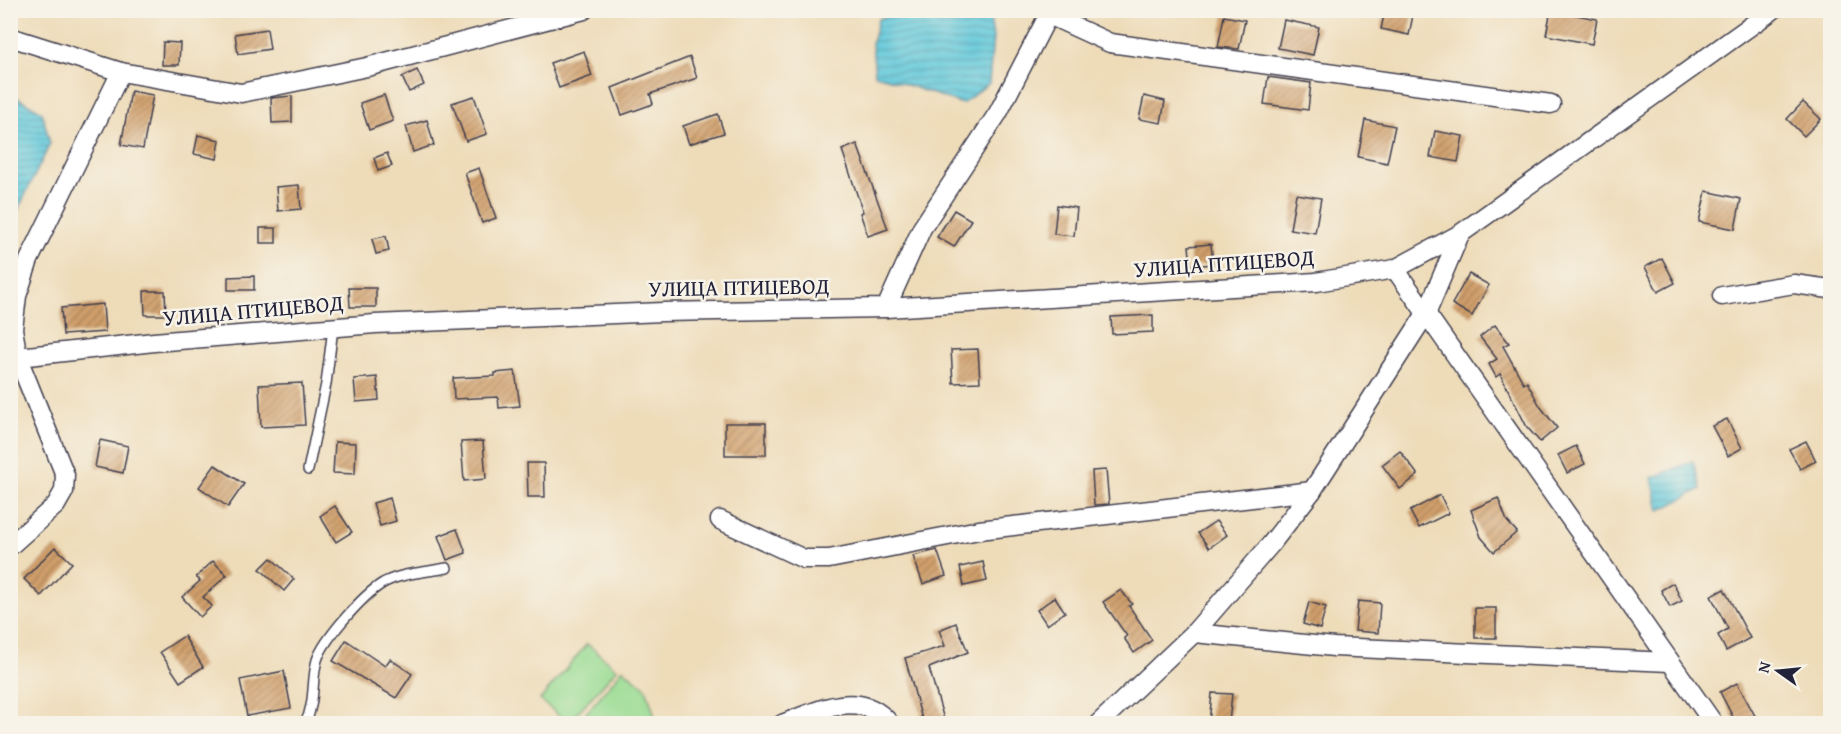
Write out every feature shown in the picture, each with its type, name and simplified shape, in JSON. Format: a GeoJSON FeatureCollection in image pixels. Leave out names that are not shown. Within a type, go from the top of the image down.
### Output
{"type":"FeatureCollection","features":[{"type":"Feature","properties":{"kind":"street"},"geometry":{"type":"LineString","coordinates":[[10,37],[121,72],[241,93],[367,67],[584,10]]}},
{"type":"Feature","properties":{"kind":"street","name":"УЛИЦА ПТИЦЕВОД"},"geometry":{"type":"LineString","coordinates":[[14,358],[154,342],[333,328],[663,312],[886,308],[1316,282],[1395,269],[1460,234],[1773,10]]}},
{"type":"Feature","properties":{"kind":"street"},"geometry":{"type":"LineString","coordinates":[[886,308],[922,228],[998,113],[1050,13],[1110,43],[1551,104]]}},
{"type":"Feature","properties":{"kind":"street"},"geometry":{"type":"LineString","coordinates":[[10,546],[56,505],[64,491],[64,475],[14,358],[12,329],[17,296],[29,260],[121,72]]}},
{"type":"Feature","properties":{"kind":"street"},"geometry":{"type":"LineString","coordinates":[[1098,723],[1194,633],[1271,544],[1312,491],[1426,312],[1460,234]]}},
{"type":"Feature","properties":{"kind":"street"},"geometry":{"type":"LineString","coordinates":[[1395,269],[1714,723]]}},
{"type":"Feature","properties":{"kind":"street"},"geometry":{"type":"LineString","coordinates":[[1722,296],[1794,284],[1830,289]]}},
{"type":"Feature","properties":{"kind":"street"},"geometry":{"type":"LineString","coordinates":[[720,520],[804,559],[830,559],[979,530],[1312,491]]}},
{"type":"Feature","properties":{"kind":"street"},"geometry":{"type":"LineString","coordinates":[[1194,633],[1334,647],[1670,662]]}},
{"type":"Feature","properties":{"kind":"street"},"geometry":{"type":"LineString","coordinates":[[782,723],[833,706],[855,703],[876,711],[890,723]]}},
{"type":"Feature","properties":{"kind":"lane"},"geometry":{"type":"LineString","coordinates":[[308,470],[326,384],[333,328]]}},
{"type":"Feature","properties":{"kind":"lane"},"geometry":{"type":"LineString","coordinates":[[305,723],[314,702],[316,664],[322,646],[368,595],[384,583],[447,568]]}},
{"type":"Feature","properties":{"kind":"green space"},"geometry":{"type":"Polygon","coordinates":[[[587,644],[617,669],[568,723],[540,700],[587,644]]]}},
{"type":"Feature","properties":{"kind":"green space"},"geometry":{"type":"Polygon","coordinates":[[[623,669],[646,688],[657,723],[578,723],[623,669]]]}},
{"type":"Feature","properties":{"kind":"water"},"geometry":{"type":"Polygon","coordinates":[[[989,11],[993,37],[989,83],[962,104],[875,74],[872,44],[878,19],[895,13],[989,11]]]}},
{"type":"Feature","properties":{"kind":"water"},"geometry":{"type":"Polygon","coordinates":[[[11,94],[42,112],[50,144],[11,224],[11,94]]]}},
{"type":"Feature","properties":{"kind":"water"},"geometry":{"type":"Polygon","coordinates":[[[1693,461],[1701,489],[1659,511],[1652,478],[1693,461]]]}},
{"type":"Feature","properties":{"kind":"building"},"geometry":{"type":"Polygon","coordinates":[[[1385,10],[1414,10],[1409,35],[1381,29],[1385,10]]]}},
{"type":"Feature","properties":{"kind":"building"},"geometry":{"type":"Polygon","coordinates":[[[1551,10],[1597,19],[1592,44],[1546,35],[1551,10]]]}},
{"type":"Feature","properties":{"kind":"building"},"geometry":{"type":"Polygon","coordinates":[[[1224,16],[1245,20],[1239,49],[1218,47],[1224,16]]]}},
{"type":"Feature","properties":{"kind":"building"},"geometry":{"type":"Polygon","coordinates":[[[1284,20],[1319,27],[1313,55],[1278,48],[1284,20]]]}},
{"type":"Feature","properties":{"kind":"building"},"geometry":{"type":"Polygon","coordinates":[[[267,29],[270,49],[238,54],[235,34],[267,29]]]}},
{"type":"Feature","properties":{"kind":"building"},"geometry":{"type":"Polygon","coordinates":[[[163,42],[180,43],[179,65],[162,65],[163,42]]]}},
{"type":"Feature","properties":{"kind":"building"},"geometry":{"type":"Polygon","coordinates":[[[584,51],[592,76],[559,88],[550,63],[584,51]]]}},
{"type":"Feature","properties":{"kind":"building"},"geometry":{"type":"Polygon","coordinates":[[[690,57],[697,78],[650,94],[653,104],[622,115],[612,88],[690,57]]]}},
{"type":"Feature","properties":{"kind":"building"},"geometry":{"type":"Polygon","coordinates":[[[417,70],[424,85],[409,92],[402,77],[417,70]]]}},
{"type":"Feature","properties":{"kind":"building"},"geometry":{"type":"Polygon","coordinates":[[[1268,77],[1311,83],[1308,110],[1264,104],[1268,77]]]}},
{"type":"Feature","properties":{"kind":"building"},"geometry":{"type":"Polygon","coordinates":[[[131,91],[153,95],[143,149],[121,145],[131,91]]]}},
{"type":"Feature","properties":{"kind":"building"},"geometry":{"type":"Polygon","coordinates":[[[384,95],[393,121],[369,130],[360,103],[384,95]]]}},
{"type":"Feature","properties":{"kind":"building"},"geometry":{"type":"Polygon","coordinates":[[[292,96],[292,122],[272,123],[271,98],[292,96]]]}},
{"type":"Feature","properties":{"kind":"building"},"geometry":{"type":"Polygon","coordinates":[[[474,96],[487,134],[466,141],[452,103],[474,96]]]}},
{"type":"Feature","properties":{"kind":"building"},"geometry":{"type":"Polygon","coordinates":[[[1144,96],[1165,101],[1161,123],[1139,119],[1144,96]]]}},
{"type":"Feature","properties":{"kind":"building"},"geometry":{"type":"Polygon","coordinates":[[[1803,102],[1821,119],[1804,136],[1787,119],[1803,102]]]}},
{"type":"Feature","properties":{"kind":"building"},"geometry":{"type":"Polygon","coordinates":[[[718,114],[724,133],[689,144],[683,126],[718,114]]]}},
{"type":"Feature","properties":{"kind":"building"},"geometry":{"type":"Polygon","coordinates":[[[427,120],[434,145],[413,152],[406,126],[427,120]]]}},
{"type":"Feature","properties":{"kind":"building"},"geometry":{"type":"Polygon","coordinates":[[[1365,120],[1395,126],[1387,163],[1358,157],[1365,120]]]}},
{"type":"Feature","properties":{"kind":"building"},"geometry":{"type":"Polygon","coordinates":[[[1435,131],[1463,136],[1458,162],[1430,157],[1435,131]]]}},
{"type":"Feature","properties":{"kind":"building"},"geometry":{"type":"Polygon","coordinates":[[[198,135],[220,140],[217,159],[194,154],[198,135]]]}},
{"type":"Feature","properties":{"kind":"building"},"geometry":{"type":"Polygon","coordinates":[[[857,144],[888,229],[868,236],[860,213],[863,212],[842,150],[857,144]]]}},
{"type":"Feature","properties":{"kind":"building"},"geometry":{"type":"Polygon","coordinates":[[[387,153],[392,166],[378,171],[374,158],[387,153]]]}},
{"type":"Feature","properties":{"kind":"building"},"geometry":{"type":"Polygon","coordinates":[[[479,168],[496,218],[482,223],[465,173],[479,168]]]}},
{"type":"Feature","properties":{"kind":"building"},"geometry":{"type":"Polygon","coordinates":[[[299,185],[301,209],[278,211],[276,187],[299,185]]]}},
{"type":"Feature","properties":{"kind":"building"},"geometry":{"type":"Polygon","coordinates":[[[1706,191],[1741,199],[1735,229],[1699,222],[1706,191]]]}},
{"type":"Feature","properties":{"kind":"building"},"geometry":{"type":"Polygon","coordinates":[[[1296,194],[1321,198],[1315,233],[1290,229],[1296,194]]]}},
{"type":"Feature","properties":{"kind":"building"},"geometry":{"type":"Polygon","coordinates":[[[1057,205],[1077,208],[1074,236],[1054,234],[1057,205]]]}},
{"type":"Feature","properties":{"kind":"building"},"geometry":{"type":"Polygon","coordinates":[[[954,210],[971,220],[954,247],[937,237],[954,210]]]}},
{"type":"Feature","properties":{"kind":"building"},"geometry":{"type":"Polygon","coordinates":[[[260,228],[276,228],[276,243],[260,243],[260,228]]]}},
{"type":"Feature","properties":{"kind":"building"},"geometry":{"type":"Polygon","coordinates":[[[386,236],[389,251],[376,254],[372,239],[386,236]]]}},
{"type":"Feature","properties":{"kind":"building"},"geometry":{"type":"Polygon","coordinates":[[[1211,244],[1213,264],[1191,266],[1189,246],[1211,244]]]}},
{"type":"Feature","properties":{"kind":"building"},"geometry":{"type":"Polygon","coordinates":[[[1662,258],[1675,283],[1658,292],[1645,267],[1662,258]]]}},
{"type":"Feature","properties":{"kind":"building"},"geometry":{"type":"Polygon","coordinates":[[[1469,274],[1489,285],[1472,316],[1452,304],[1469,274]]]}},
{"type":"Feature","properties":{"kind":"building"},"geometry":{"type":"Polygon","coordinates":[[[254,276],[254,290],[228,290],[228,277],[254,276]]]}},
{"type":"Feature","properties":{"kind":"building"},"geometry":{"type":"Polygon","coordinates":[[[349,288],[376,288],[376,307],[350,307],[349,288]]]}},
{"type":"Feature","properties":{"kind":"building"},"geometry":{"type":"Polygon","coordinates":[[[144,291],[165,291],[166,315],[145,315],[144,291]]]}},
{"type":"Feature","properties":{"kind":"building"},"geometry":{"type":"Polygon","coordinates":[[[103,304],[105,332],[63,335],[61,308],[103,304]]]}},
{"type":"Feature","properties":{"kind":"building"},"geometry":{"type":"Polygon","coordinates":[[[1153,315],[1153,332],[1112,334],[1111,317],[1153,315]]]}},
{"type":"Feature","properties":{"kind":"building"},"geometry":{"type":"Polygon","coordinates":[[[1495,325],[1509,343],[1503,346],[1524,384],[1527,382],[1540,406],[1557,428],[1540,442],[1527,427],[1500,374],[1496,377],[1489,364],[1497,359],[1480,337],[1495,325]]]}},
{"type":"Feature","properties":{"kind":"building"},"geometry":{"type":"Polygon","coordinates":[[[978,349],[980,382],[953,383],[951,350],[978,349]]]}},
{"type":"Feature","properties":{"kind":"building"},"geometry":{"type":"Polygon","coordinates":[[[515,371],[520,406],[499,408],[498,397],[454,399],[453,378],[495,376],[495,373],[515,371]]]}},
{"type":"Feature","properties":{"kind":"building"},"geometry":{"type":"Polygon","coordinates":[[[377,377],[379,400],[356,402],[354,379],[377,377]]]}},
{"type":"Feature","properties":{"kind":"building"},"geometry":{"type":"Polygon","coordinates":[[[302,383],[305,425],[261,427],[259,385],[302,383]]]}},
{"type":"Feature","properties":{"kind":"building"},"geometry":{"type":"Polygon","coordinates":[[[1727,419],[1742,448],[1728,456],[1712,426],[1727,419]]]}},
{"type":"Feature","properties":{"kind":"building"},"geometry":{"type":"Polygon","coordinates":[[[725,423],[766,423],[766,455],[725,455],[725,423]]]}},
{"type":"Feature","properties":{"kind":"building"},"geometry":{"type":"Polygon","coordinates":[[[100,440],[128,446],[123,473],[95,467],[100,440]]]}},
{"type":"Feature","properties":{"kind":"building"},"geometry":{"type":"Polygon","coordinates":[[[483,441],[486,479],[464,481],[461,442],[483,441]]]}},
{"type":"Feature","properties":{"kind":"building"},"geometry":{"type":"Polygon","coordinates":[[[1806,441],[1816,461],[1800,469],[1789,449],[1806,441]]]}},
{"type":"Feature","properties":{"kind":"building"},"geometry":{"type":"Polygon","coordinates":[[[335,442],[356,443],[355,474],[333,473],[335,442]]]}},
{"type":"Feature","properties":{"kind":"building"},"geometry":{"type":"Polygon","coordinates":[[[1576,446],[1585,464],[1567,473],[1558,455],[1576,446]]]}},
{"type":"Feature","properties":{"kind":"building"},"geometry":{"type":"Polygon","coordinates":[[[1400,451],[1418,475],[1400,489],[1382,465],[1400,451]]]}},
{"type":"Feature","properties":{"kind":"building"},"geometry":{"type":"Polygon","coordinates":[[[527,463],[544,463],[545,497],[528,497],[527,463]]]}},
{"type":"Feature","properties":{"kind":"building"},"geometry":{"type":"Polygon","coordinates":[[[215,465],[244,484],[228,507],[199,487],[215,465]]]}},
{"type":"Feature","properties":{"kind":"building"},"geometry":{"type":"Polygon","coordinates":[[[1106,470],[1109,504],[1094,505],[1092,471],[1106,470]]]}},
{"type":"Feature","properties":{"kind":"building"},"geometry":{"type":"Polygon","coordinates":[[[1440,495],[1449,513],[1419,528],[1410,511],[1440,495]]]}},
{"type":"Feature","properties":{"kind":"building"},"geometry":{"type":"Polygon","coordinates":[[[390,498],[396,521],[380,526],[373,503],[390,498]]]}},
{"type":"Feature","properties":{"kind":"building"},"geometry":{"type":"Polygon","coordinates":[[[1498,498],[1507,521],[1517,532],[1494,552],[1481,537],[1471,510],[1498,498]]]}},
{"type":"Feature","properties":{"kind":"building"},"geometry":{"type":"Polygon","coordinates":[[[335,506],[352,532],[336,542],[320,516],[335,506]]]}},
{"type":"Feature","properties":{"kind":"building"},"geometry":{"type":"Polygon","coordinates":[[[1216,521],[1227,535],[1209,548],[1198,533],[1216,521]]]}},
{"type":"Feature","properties":{"kind":"building"},"geometry":{"type":"Polygon","coordinates":[[[457,529],[466,553],[447,560],[438,536],[457,529]]]}},
{"type":"Feature","properties":{"kind":"building"},"geometry":{"type":"Polygon","coordinates":[[[55,547],[72,563],[41,596],[24,579],[55,547]]]}},
{"type":"Feature","properties":{"kind":"building"},"geometry":{"type":"Polygon","coordinates":[[[937,550],[946,576],[923,584],[913,556],[937,550]]]}},
{"type":"Feature","properties":{"kind":"building"},"geometry":{"type":"Polygon","coordinates":[[[271,558],[294,579],[284,591],[260,569],[271,558]]]}},
{"type":"Feature","properties":{"kind":"building"},"geometry":{"type":"Polygon","coordinates":[[[213,561],[227,575],[203,597],[212,606],[200,617],[182,597],[200,581],[196,577],[213,561]]]}},
{"type":"Feature","properties":{"kind":"building"},"geometry":{"type":"Polygon","coordinates":[[[983,562],[987,581],[964,586],[960,567],[983,562]]]}},
{"type":"Feature","properties":{"kind":"building"},"geometry":{"type":"Polygon","coordinates":[[[1673,583],[1682,601],[1670,607],[1661,590],[1673,583]]]}},
{"type":"Feature","properties":{"kind":"building"},"geometry":{"type":"Polygon","coordinates":[[[1724,589],[1750,638],[1726,651],[1718,635],[1728,629],[1711,596],[1724,589]]]}},
{"type":"Feature","properties":{"kind":"building"},"geometry":{"type":"Polygon","coordinates":[[[1121,590],[1132,604],[1129,606],[1152,640],[1134,653],[1124,638],[1127,636],[1103,602],[1121,590]]]}},
{"type":"Feature","properties":{"kind":"building"},"geometry":{"type":"Polygon","coordinates":[[[1055,597],[1065,612],[1047,625],[1037,610],[1055,597]]]}},
{"type":"Feature","properties":{"kind":"building"},"geometry":{"type":"Polygon","coordinates":[[[1358,601],[1380,603],[1378,633],[1355,631],[1358,601]]]}},
{"type":"Feature","properties":{"kind":"building"},"geometry":{"type":"Polygon","coordinates":[[[1309,602],[1326,607],[1320,629],[1303,624],[1309,602]]]}},
{"type":"Feature","properties":{"kind":"building"},"geometry":{"type":"Polygon","coordinates":[[[1475,608],[1496,608],[1496,638],[1475,638],[1475,608]]]}},
{"type":"Feature","properties":{"kind":"building"},"geometry":{"type":"Polygon","coordinates":[[[956,623],[968,652],[929,668],[945,723],[923,723],[905,658],[945,646],[939,630],[956,623]]]}},
{"type":"Feature","properties":{"kind":"building"},"geometry":{"type":"Polygon","coordinates":[[[184,636],[203,667],[180,682],[160,652],[184,636]]]}},
{"type":"Feature","properties":{"kind":"building"},"geometry":{"type":"Polygon","coordinates":[[[346,640],[385,666],[390,659],[412,674],[396,698],[333,661],[346,640]]]}},
{"type":"Feature","properties":{"kind":"building"},"geometry":{"type":"Polygon","coordinates":[[[284,671],[291,708],[247,716],[240,680],[284,671]]]}},
{"type":"Feature","properties":{"kind":"building"},"geometry":{"type":"Polygon","coordinates":[[[1737,683],[1759,723],[1736,723],[1720,692],[1737,683]]]}},
{"type":"Feature","properties":{"kind":"building"},"geometry":{"type":"Polygon","coordinates":[[[1212,693],[1232,694],[1229,723],[1209,723],[1212,693]]]}}]}
